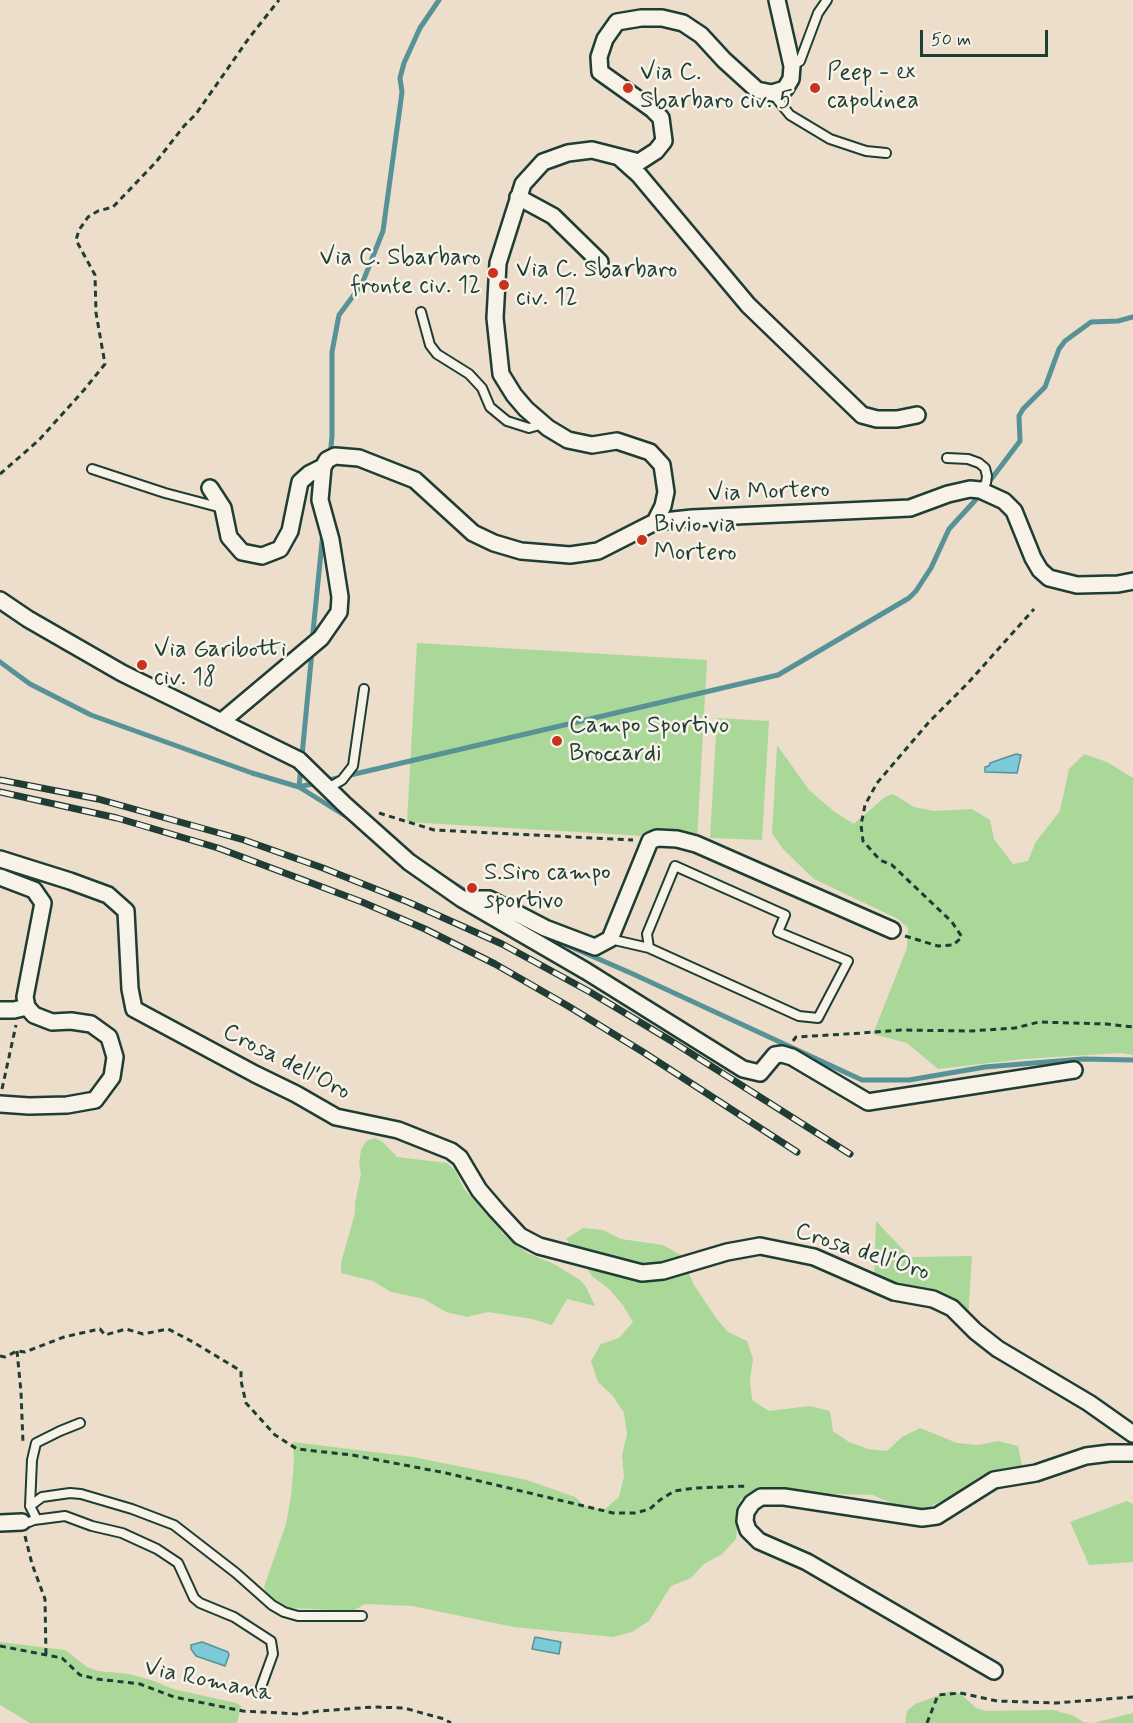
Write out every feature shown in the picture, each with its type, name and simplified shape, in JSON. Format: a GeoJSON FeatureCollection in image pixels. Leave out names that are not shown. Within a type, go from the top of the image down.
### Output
{"type":"FeatureCollection","features":[{"type":"Feature","properties":{"kind":"street"},"geometry":{"type":"LineString","coordinates":[[655,522],[663,506],[666,492],[662,465],[650,452],[616,441],[592,445],[568,440],[543,424],[514,395],[501,374],[498,359],[495,318],[497,270],[523,184],[543,162],[568,153],[592,150],[639,162],[656,151],[664,141],[661,118],[600,72],[599,57],[605,39],[617,22],[641,18],[663,18],[682,23],[701,35],[757,90],[772,93],[784,89],[791,79],[792,66],[777,0]]}},
{"type":"Feature","properties":{"kind":"street"},"geometry":{"type":"LineString","coordinates":[[620,158],[639,175],[748,304],[862,415],[877,419],[897,419],[917,415]]}},
{"type":"Feature","properties":{"kind":"street"},"geometry":{"type":"LineString","coordinates":[[518,196],[553,216],[600,262]]}},
{"type":"Feature","properties":{"kind":"street","name":"Via Mortero"},"geometry":{"type":"LineString","coordinates":[[223,508],[229,537],[242,552],[262,556],[280,549],[290,531],[300,482],[335,456],[359,458],[416,480],[473,533],[494,543],[520,551],[570,555],[598,551],[655,522],[692,518],[910,508],[948,494],[970,489],[980,490]]}},
{"type":"Feature","properties":{"kind":"street"},"geometry":{"type":"LineString","coordinates":[[221,722],[321,638],[333,624],[339,612],[340,597],[331,540],[320,500],[323,467]]}},
{"type":"Feature","properties":{"kind":"street"},"geometry":{"type":"LineString","coordinates":[[210,488],[223,508]]}},
{"type":"Feature","properties":{"kind":"street"},"geometry":{"type":"LineString","coordinates":[[980,490],[1004,501],[1014,511],[1033,558],[1040,570],[1049,578],[1077,585],[1126,583],[1133,596]]}},
{"type":"Feature","properties":{"kind":"street"},"geometry":{"type":"LineString","coordinates":[[0,600],[28,619],[122,673],[298,760],[409,862],[462,899],[586,971],[743,1069],[760,1072],[775,1055],[782,1054],[792,1057],[868,1102],[1074,1070]]}},
{"type":"Feature","properties":{"kind":"street"},"geometry":{"type":"LineString","coordinates":[[462,899],[489,899],[545,928],[595,947],[610,939],[650,841],[657,838],[677,839],[696,844],[892,930]]}},
{"type":"Feature","properties":{"kind":"street","name":"Crosa dell'Oro"},"geometry":{"type":"LineString","coordinates":[[0,859],[70,880],[108,895],[126,911],[129,978],[134,1009],[336,1117],[398,1130],[451,1151],[460,1158],[479,1190],[520,1236],[539,1246],[642,1273],[663,1271],[727,1252],[760,1246],[814,1257],[894,1292],[933,1299],[952,1308],[975,1331],[998,1349],[1089,1403],[1133,1434]]}},
{"type":"Feature","properties":{"kind":"street"},"geometry":{"type":"LineString","coordinates":[[0,877],[34,890],[43,903],[23,1008]]}},
{"type":"Feature","properties":{"kind":"street"},"geometry":{"type":"LineString","coordinates":[[0,1010],[23,1008],[52,1022],[71,1021],[91,1024],[109,1037],[115,1057],[112,1077],[95,1100],[67,1105],[29,1106],[1,1097]]}},
{"type":"Feature","properties":{"kind":"street"},"geometry":{"type":"LineString","coordinates":[[994,1671],[807,1562],[759,1541],[748,1530],[745,1521],[746,1512],[752,1503],[761,1497],[784,1497],[922,1518],[938,1516],[994,1480],[1036,1473],[1086,1456],[1133,1453]]}},
{"type":"Feature","properties":{"kind":"street"},"geometry":{"type":"LineString","coordinates":[[0,1523],[28,1521]]}},
{"type":"Feature","properties":{"kind":"lane"},"geometry":{"type":"LineString","coordinates":[[792,66],[800,61],[818,13],[827,0]]}},
{"type":"Feature","properties":{"kind":"lane"},"geometry":{"type":"LineString","coordinates":[[772,93],[790,114],[830,139],[866,151],[886,153]]}},
{"type":"Feature","properties":{"kind":"lane"},"geometry":{"type":"LineString","coordinates":[[421,312],[430,345],[437,354],[469,374],[482,388],[490,406],[507,421],[529,428],[543,424]]}},
{"type":"Feature","properties":{"kind":"lane"},"geometry":{"type":"LineString","coordinates":[[946,458],[968,459],[985,468],[986,483],[980,490]]}},
{"type":"Feature","properties":{"kind":"lane"},"geometry":{"type":"LineString","coordinates":[[92,469],[165,493],[223,508]]}},
{"type":"Feature","properties":{"kind":"lane"},"geometry":{"type":"LineString","coordinates":[[327,788],[342,780],[353,766],[364,688]]}},
{"type":"Feature","properties":{"kind":"lane"},"geometry":{"type":"LineString","coordinates":[[610,939],[649,948],[799,1016],[818,1018],[848,961],[778,932],[785,915],[675,866],[647,934],[649,948]]}},
{"type":"Feature","properties":{"kind":"lane"},"geometry":{"type":"LineString","coordinates":[[28,1521],[35,1515],[30,1506],[32,1460],[36,1443],[80,1423]]}},
{"type":"Feature","properties":{"kind":"lane"},"geometry":{"type":"LineString","coordinates":[[30,1506],[42,1497],[70,1493],[132,1509],[174,1525],[236,1573],[272,1605],[284,1612],[298,1616],[362,1616]]}},
{"type":"Feature","properties":{"kind":"lane"},"geometry":{"type":"LineString","coordinates":[[28,1521],[65,1516],[92,1526],[122,1533],[157,1548],[178,1563],[194,1598],[200,1603],[234,1617],[271,1641],[273,1654],[261,1687]]}},
{"type":"Feature","properties":{"kind":"path"},"geometry":{"type":"LineString","coordinates":[[0,474],[39,440],[105,364],[96,314],[95,275],[76,240],[79,230],[88,217],[98,211],[113,207],[156,162],[196,114],[249,38],[279,0]]}},
{"type":"Feature","properties":{"kind":"path"},"geometry":{"type":"LineString","coordinates":[[892,930],[917,941],[938,946],[953,945],[962,937],[952,922],[892,865],[880,860],[863,841],[861,825],[865,805],[877,783],[929,722],[968,683],[1034,609]]}},
{"type":"Feature","properties":{"kind":"path"},"geometry":{"type":"LineString","coordinates":[[371,811],[434,830],[650,841]]}},
{"type":"Feature","properties":{"kind":"path"},"geometry":{"type":"LineString","coordinates":[[1,1097],[23,1008]]}},
{"type":"Feature","properties":{"kind":"path"},"geometry":{"type":"LineString","coordinates":[[782,1054],[796,1037],[901,1030],[970,1031],[1015,1028],[1039,1022],[1107,1023],[1133,1027]]}},
{"type":"Feature","properties":{"kind":"path"},"geometry":{"type":"LineString","coordinates":[[0,1356],[5,1357],[17,1351],[25,1352],[55,1340],[100,1329],[105,1335],[126,1329],[143,1334],[168,1329],[242,1371],[241,1381],[246,1402],[275,1435],[297,1449],[352,1455],[446,1473],[613,1513],[635,1513],[650,1509],[674,1491],[752,1486]]}},
{"type":"Feature","properties":{"kind":"path","name":"Via Romana"},"geometry":{"type":"LineString","coordinates":[[0,1646],[62,1658],[80,1675],[140,1684],[174,1697],[243,1711],[299,1714],[373,1707],[404,1708],[452,1723]]}},
{"type":"Feature","properties":{"kind":"path"},"geometry":{"type":"LineString","coordinates":[[927,1723],[938,1695],[960,1693],[997,1701],[1056,1703],[1133,1697]]}},
{"type":"Feature","properties":{"kind":"green space","name":"Campo Sportivo Broccardi"},"geometry":{"type":"Polygon","coordinates":[[[417,643],[707,660],[697,839],[407,822],[417,643]]]}},
{"type":"Feature","properties":{"kind":"green space"},"geometry":{"type":"Polygon","coordinates":[[[717,718],[769,721],[762,840],[710,838],[717,718]]]}},
{"type":"Feature","properties":{"kind":"green space"},"geometry":{"type":"Polygon","coordinates":[[[777,745],[809,790],[836,813],[854,824],[885,797],[893,794],[914,807],[934,811],[972,809],[990,820],[994,839],[1013,864],[1028,861],[1035,843],[1060,811],[1069,769],[1084,754],[1107,762],[1133,778],[1133,1055],[1120,1053],[1024,1059],[938,1069],[907,1043],[873,1034],[907,948],[908,928],[898,919],[814,879],[783,849],[772,833],[777,745]]]}},
{"type":"Feature","properties":{"kind":"green space"},"geometry":{"type":"Polygon","coordinates":[[[375,1138],[384,1143],[397,1157],[447,1163],[455,1170],[470,1196],[487,1209],[503,1234],[527,1253],[554,1264],[580,1280],[595,1306],[567,1299],[552,1325],[532,1319],[488,1312],[467,1317],[446,1312],[424,1299],[391,1292],[373,1281],[341,1273],[341,1263],[355,1213],[361,1174],[359,1163],[361,1150],[366,1141],[375,1138]]]}},
{"type":"Feature","properties":{"kind":"green space"},"geometry":{"type":"Polygon","coordinates":[[[876,1221],[910,1257],[972,1256],[968,1320],[874,1280],[876,1221]]]}},
{"type":"Feature","properties":{"kind":"green space"},"geometry":{"type":"Polygon","coordinates":[[[583,1228],[603,1230],[621,1239],[663,1245],[681,1255],[694,1285],[716,1318],[728,1332],[747,1341],[753,1359],[750,1380],[752,1400],[769,1411],[810,1406],[830,1411],[833,1431],[849,1442],[868,1449],[887,1451],[902,1437],[920,1428],[957,1443],[978,1445],[998,1441],[1018,1446],[1022,1466],[982,1475],[950,1497],[911,1512],[873,1495],[759,1492],[740,1499],[736,1539],[722,1554],[704,1564],[691,1578],[671,1586],[649,1621],[632,1632],[613,1637],[514,1627],[412,1606],[365,1604],[353,1611],[290,1608],[268,1596],[264,1587],[286,1524],[291,1496],[293,1442],[413,1457],[527,1480],[575,1497],[585,1506],[604,1510],[619,1497],[624,1477],[622,1455],[627,1434],[624,1413],[613,1396],[598,1382],[591,1361],[601,1344],[619,1338],[633,1322],[623,1305],[609,1289],[592,1276],[566,1239],[583,1228]]]}},
{"type":"Feature","properties":{"kind":"green space"},"geometry":{"type":"Polygon","coordinates":[[[1127,1501],[1133,1504],[1133,1562],[1089,1565],[1070,1522],[1127,1501]]]}},
{"type":"Feature","properties":{"kind":"green space"},"geometry":{"type":"Polygon","coordinates":[[[0,1642],[65,1650],[87,1667],[98,1671],[129,1674],[173,1689],[236,1703],[241,1706],[237,1723],[30,1723],[0,1705],[0,1642]]]}},
{"type":"Feature","properties":{"kind":"green space"},"geometry":{"type":"Polygon","coordinates":[[[951,1691],[961,1694],[976,1708],[986,1711],[1054,1710],[1074,1716],[1083,1722],[1093,1723],[905,1723],[907,1711],[915,1704],[951,1691]]]}},
{"type":"Feature","properties":{"kind":"green space"},"geometry":{"type":"Polygon","coordinates":[[[1133,1713],[1133,1723],[1093,1723],[1133,1713]]]}},
{"type":"Feature","properties":{"kind":"water"},"geometry":{"type":"Polygon","coordinates":[[[1016,754],[1021,755],[1017,773],[985,772],[985,767],[990,763],[1016,754]]]}},
{"type":"Feature","properties":{"kind":"water"},"geometry":{"type":"Polygon","coordinates":[[[535,1637],[561,1642],[559,1654],[532,1649],[535,1637]]]}},
{"type":"Feature","properties":{"kind":"water"},"geometry":{"type":"Polygon","coordinates":[[[202,1642],[228,1652],[225,1666],[196,1656],[191,1645],[202,1642]]]}},
{"type":"Feature","properties":{"kind":"waterway"},"geometry":{"type":"LineString","coordinates":[[330,457],[332,352],[339,315],[362,284],[383,231],[402,92],[400,78],[404,63],[420,28],[439,0]]}},
{"type":"Feature","properties":{"kind":"waterway"},"geometry":{"type":"LineString","coordinates":[[986,486],[1020,441],[1019,416],[1045,387],[1059,349],[1065,341],[1091,322],[1118,321],[1133,317]]}},
{"type":"Feature","properties":{"kind":"waterway"},"geometry":{"type":"LineString","coordinates":[[299,787],[778,675],[909,598],[931,568],[949,529],[981,494]]}},
{"type":"Feature","properties":{"kind":"waterway"},"geometry":{"type":"LineString","coordinates":[[312,642],[323,532]]}},
{"type":"Feature","properties":{"kind":"waterway"},"geometry":{"type":"LineString","coordinates":[[299,787],[312,651]]}},
{"type":"Feature","properties":{"kind":"waterway"},"geometry":{"type":"LineString","coordinates":[[0,662],[30,684],[91,715],[252,773],[299,787],[352,820]]}},
{"type":"Feature","properties":{"kind":"waterway"},"geometry":{"type":"LineString","coordinates":[[441,876],[472,895]]}},
{"type":"Feature","properties":{"kind":"waterway"},"geometry":{"type":"LineString","coordinates":[[523,926],[862,1080],[909,1080],[985,1067],[1083,1059],[1133,1060]]}},
{"type":"Feature","properties":{"kind":"railway"},"geometry":{"type":"LineString","coordinates":[[0,780],[98,799],[244,840],[408,902],[502,944],[590,992],[850,1154]]}},
{"type":"Feature","properties":{"kind":"railway"},"geometry":{"type":"LineString","coordinates":[[0,792],[117,818],[218,848],[362,902],[425,929],[495,964],[568,1006],[797,1152]]}},
{"type":"Feature","properties":{"kind":"place","name":"Via C. Sbarbaro civ. 5"},"geometry":{"type":"Point","coordinates":[628,88]}},
{"type":"Feature","properties":{"kind":"place","name":"Peep - ex capolinea"},"geometry":{"type":"Point","coordinates":[815,88]}},
{"type":"Feature","properties":{"kind":"place","name":"Via C. Sbarbaro fronte civ. 12"},"geometry":{"type":"Point","coordinates":[493,273]}},
{"type":"Feature","properties":{"kind":"place","name":"Via C. Sbarbaro civ. 12"},"geometry":{"type":"Point","coordinates":[504,285]}},
{"type":"Feature","properties":{"kind":"place","name":"Bivio via Mortero"},"geometry":{"type":"Point","coordinates":[642,540]}},
{"type":"Feature","properties":{"kind":"place","name":"Via Garibotti civ. 18"},"geometry":{"type":"Point","coordinates":[142,665]}},
{"type":"Feature","properties":{"kind":"place","name":"Campo Sportivo Broccardi"},"geometry":{"type":"Point","coordinates":[557,741]}},
{"type":"Feature","properties":{"kind":"place","name":"S.Siro campo sportivo"},"geometry":{"type":"Point","coordinates":[472,888]}}]}
